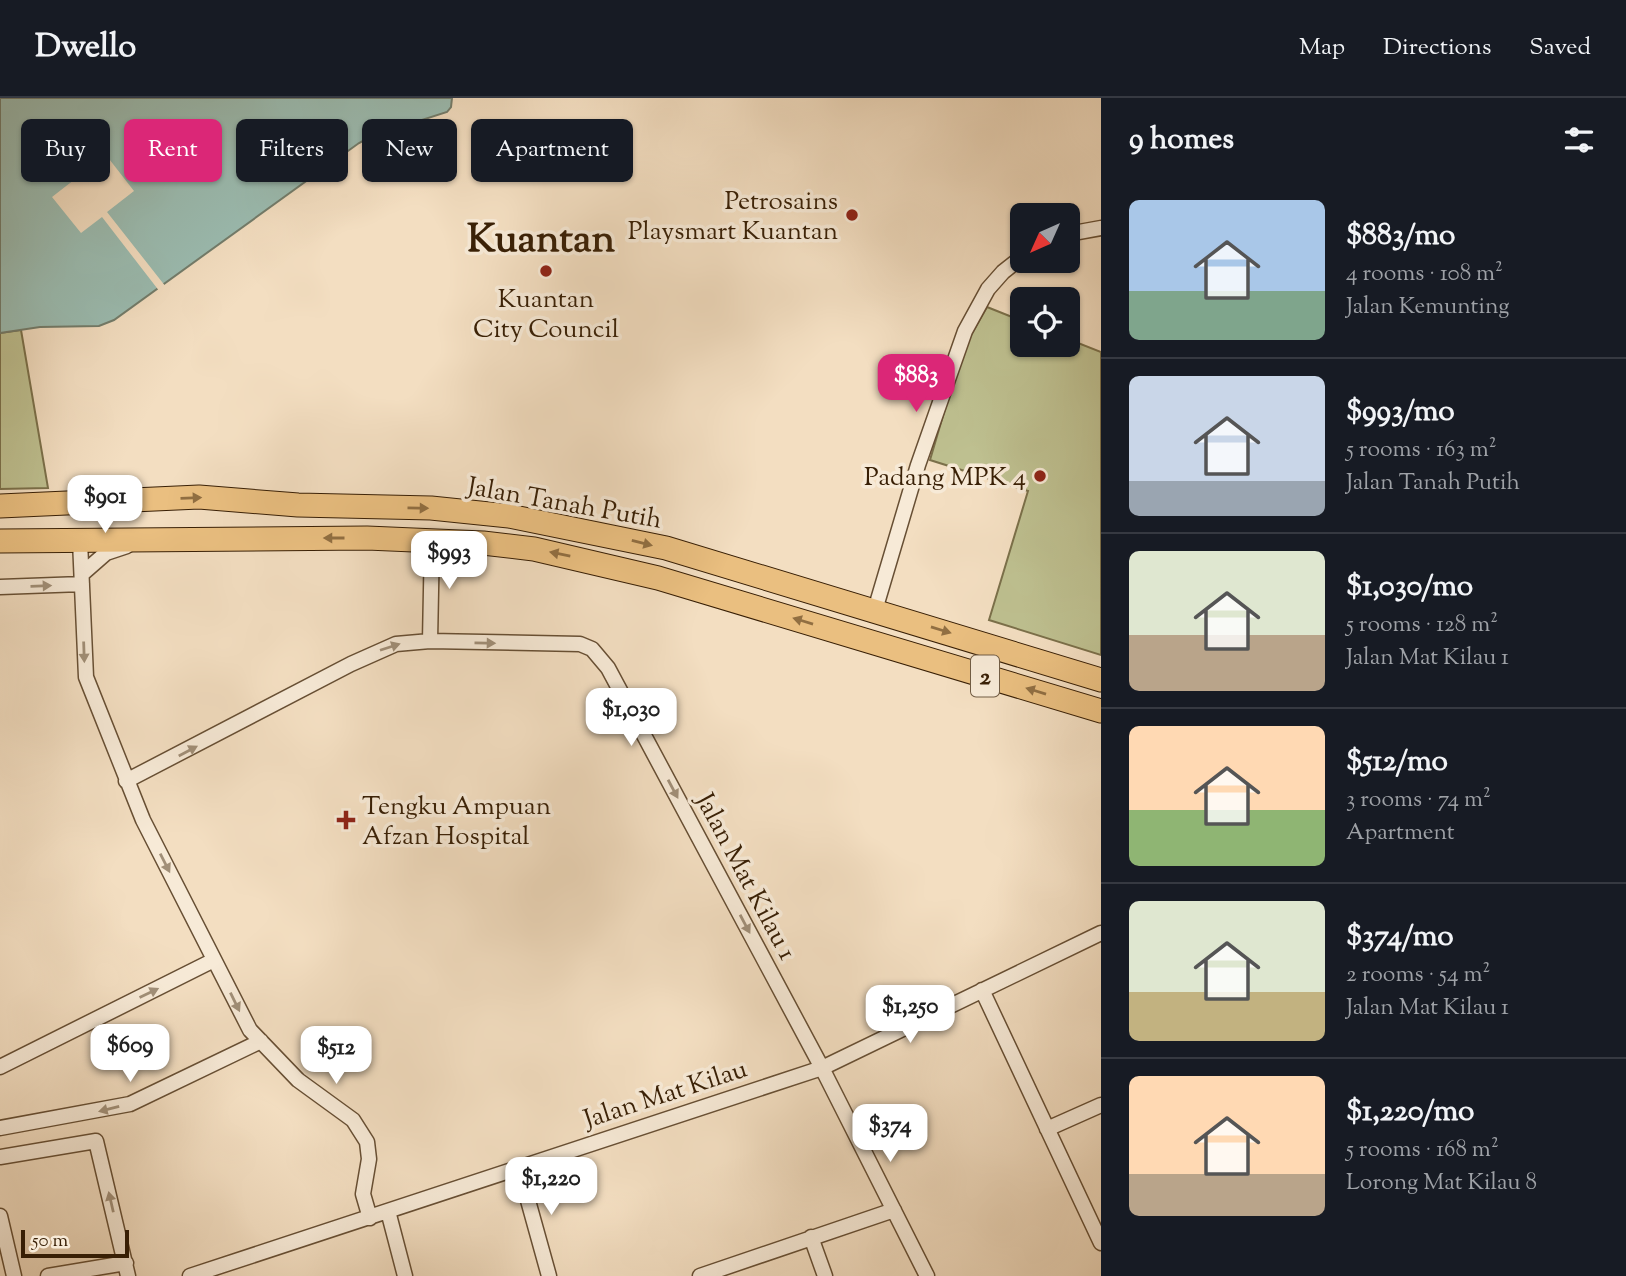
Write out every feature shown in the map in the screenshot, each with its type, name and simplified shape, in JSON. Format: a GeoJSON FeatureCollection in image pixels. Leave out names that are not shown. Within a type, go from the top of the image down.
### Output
{"type":"FeatureCollection","features":[{"type":"Feature","properties":{"kind":"highway","name":"Jalan Tanah Putih"},"geometry":{"type":"LineString","coordinates":[[0,506],[199,497],[298,505],[431,508],[509,516],[666,548],[1101,680]]}},
{"type":"Feature","properties":{"kind":"highway"},"geometry":{"type":"LineString","coordinates":[[110,503],[102,514],[103,520],[114,528],[189,538]]}},
{"type":"Feature","properties":{"kind":"highway","name":"Jalan Tanah Putih"},"geometry":{"type":"LineString","coordinates":[[0,541],[189,538],[432,540],[534,549],[658,578],[1101,711]]}},
{"type":"Feature","properties":{"kind":"street"},"geometry":{"type":"LineString","coordinates":[[1080,232],[1101,228]]}},
{"type":"Feature","properties":{"kind":"street"},"geometry":{"type":"LineString","coordinates":[[875,610],[918,465],[965,331],[988,289],[1010,266]]}},
{"type":"Feature","properties":{"kind":"street"},"geometry":{"type":"LineString","coordinates":[[0,587],[82,579],[106,553],[152,540]]}},
{"type":"Feature","properties":{"kind":"street"},"geometry":{"type":"LineString","coordinates":[[430,641],[432,540]]}},
{"type":"Feature","properties":{"kind":"street"},"geometry":{"type":"LineString","coordinates":[[80,541],[86,677],[126,781],[243,1018],[298,1080],[354,1120],[367,1142],[369,1159],[363,1194],[370,1218]]}},
{"type":"Feature","properties":{"kind":"street","name":"Jalan Mat Kilau 1"},"geometry":{"type":"LineString","coordinates":[[126,781],[396,644],[430,641],[580,644],[592,649],[602,658],[822,1068],[927,1276]]}},
{"type":"Feature","properties":{"kind":"street","name":"Jalan Mat Kilau"},"geometry":{"type":"LineString","coordinates":[[190,1276],[220,1272],[370,1218],[822,1068],[1101,933]]}},
{"type":"Feature","properties":{"kind":"street"},"geometry":{"type":"LineString","coordinates":[[0,1067],[214,960]]}},
{"type":"Feature","properties":{"kind":"street"},"geometry":{"type":"LineString","coordinates":[[982,990],[1101,1243]]}},
{"type":"Feature","properties":{"kind":"street"},"geometry":{"type":"LineString","coordinates":[[0,1128],[130,1104],[261,1041]]}},
{"type":"Feature","properties":{"kind":"street"},"geometry":{"type":"LineString","coordinates":[[1047,1129],[1101,1105]]}},
{"type":"Feature","properties":{"kind":"street"},"geometry":{"type":"LineString","coordinates":[[0,1157],[96,1141],[127,1270],[48,1276]]}},
{"type":"Feature","properties":{"kind":"street"},"geometry":{"type":"LineString","coordinates":[[519,1168],[550,1276]]}},
{"type":"Feature","properties":{"kind":"street"},"geometry":{"type":"LineString","coordinates":[[700,1276],[719,1273],[811,1237],[894,1210]]}},
{"type":"Feature","properties":{"kind":"street"},"geometry":{"type":"LineString","coordinates":[[388,1212],[405,1276]]}},
{"type":"Feature","properties":{"kind":"street"},"geometry":{"type":"LineString","coordinates":[[0,1216],[14,1276]]}},
{"type":"Feature","properties":{"kind":"street"},"geometry":{"type":"LineString","coordinates":[[811,1237],[825,1276]]}},
{"type":"Feature","properties":{"kind":"green space","name":"Padang MPK 4"},"geometry":{"type":"Polygon","coordinates":[[[987,307],[1010,316],[1010,357],[1080,357],[1080,344],[1101,352],[1101,655],[989,620],[1028,491],[930,460],[962,351],[987,307]]]}},
{"type":"Feature","properties":{"kind":"green space"},"geometry":{"type":"Polygon","coordinates":[[[21,330],[48,488],[0,489],[0,333],[21,330]]]}},
{"type":"Feature","properties":{"kind":"water"},"geometry":{"type":"Polygon","coordinates":[[[0,98],[452,98],[447,112],[425,119],[362,119],[362,141],[348,151],[348,119],[236,119],[236,182],[305,182],[114,320],[99,326],[40,327],[0,333],[0,98]]]}},
{"type":"Feature","properties":{"kind":"pier"},"geometry":{"type":"Polygon","coordinates":[[[110,160],[124,182],[134,191],[107,212],[166,287],[160,292],[102,217],[81,233],[52,197],[71,182],[110,182],[110,160]]]}},
{"type":"Feature","properties":{"kind":"place","name":"Petrosains Playsmart Kuantan"},"geometry":{"type":"Point","coordinates":[852,215]}},
{"type":"Feature","properties":{"kind":"place","name":"Kuantan City Council"},"geometry":{"type":"Point","coordinates":[546,271]}},
{"type":"Feature","properties":{"kind":"place","name":"Padang MPK 4"},"geometry":{"type":"Point","coordinates":[1040,476]}},
{"type":"Feature","properties":{"kind":"place","name":"Tengku Ampuan Afzan Hospital"},"geometry":{"type":"Point","coordinates":[346,820]}},
{"type":"Feature","properties":{"kind":"district","name":"Kuantan"},"geometry":{"type":"Point","coordinates":[541,237]}}]}
